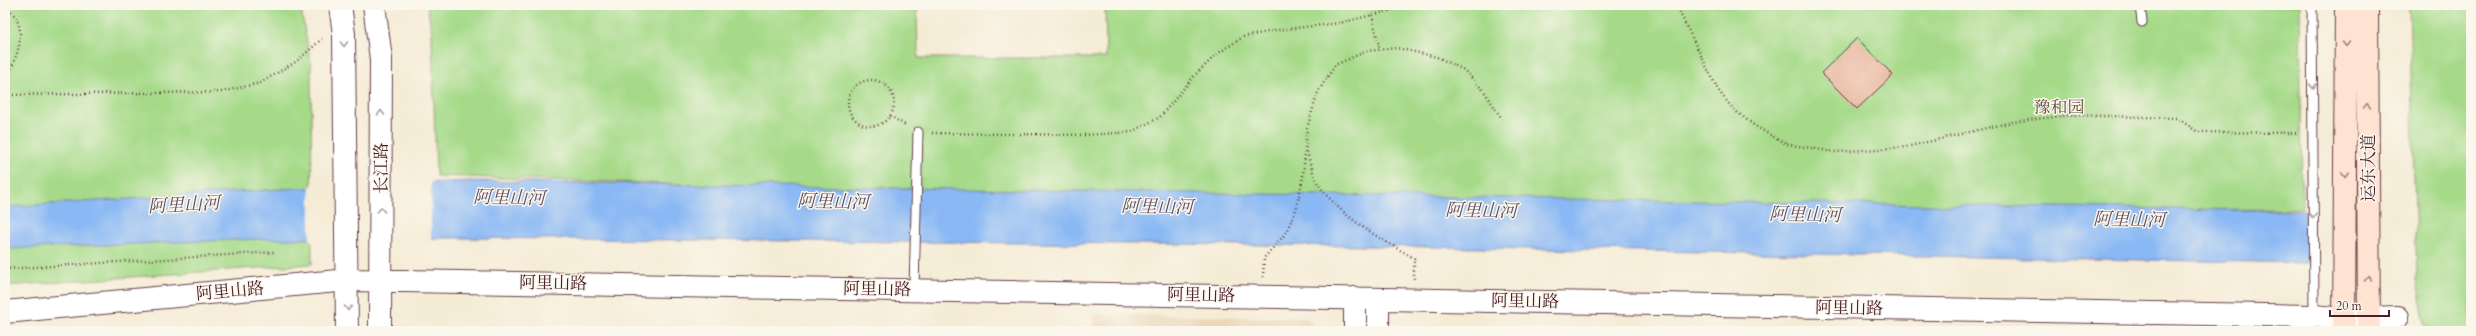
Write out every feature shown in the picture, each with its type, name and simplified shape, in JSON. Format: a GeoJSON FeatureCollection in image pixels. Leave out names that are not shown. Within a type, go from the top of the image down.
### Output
{"type":"FeatureCollection","features":[{"type":"Feature","properties":{"kind":"main road","name":"运东大道"},"geometry":{"type":"LineString","coordinates":[[2344,325],[2346,5]]}},
{"type":"Feature","properties":{"kind":"main road","name":"运东大道"},"geometry":{"type":"LineString","coordinates":[[2366,5],[2369,324]]}},
{"type":"Feature","properties":{"kind":"street","name":"长江路"},"geometry":{"type":"LineString","coordinates":[[374,5],[381,59],[380,331]]}},
{"type":"Feature","properties":{"kind":"street","name":"长江路"},"geometry":{"type":"LineString","coordinates":[[341,13],[347,184],[348,331]]}},
{"type":"Feature","properties":{"kind":"street","name":"阿里山路"},"geometry":{"type":"LineString","coordinates":[[5,312],[348,280],[381,280],[1355,298],[2306,321],[2344,325],[2399,321]]}},
{"type":"Feature","properties":{"kind":"street"},"geometry":{"type":"LineString","coordinates":[[1355,298],[1355,331]]}},
{"type":"Feature","properties":{"kind":"street"},"geometry":{"type":"LineString","coordinates":[[1378,299],[1378,331]]}},
{"type":"Feature","properties":{"kind":"lane"},"geometry":{"type":"LineString","coordinates":[[2140,5],[2142,22]]}},
{"type":"Feature","properties":{"kind":"lane"},"geometry":{"type":"LineString","coordinates":[[2306,321],[2313,133],[2312,5]]}},
{"type":"Feature","properties":{"kind":"lane"},"geometry":{"type":"LineString","coordinates":[[914,290],[918,132]]}},
{"type":"Feature","properties":{"kind":"path"},"geometry":{"type":"LineString","coordinates":[[890,116],[918,132],[1085,135],[1131,132],[1160,117],[1195,75],[1217,54],[1243,37],[1278,30],[1340,23],[1372,15],[1401,5]]}},
{"type":"Feature","properties":{"kind":"path"},"geometry":{"type":"LineString","coordinates":[[1676,5],[1718,90],[1733,110],[1786,144],[1835,152],[1906,148],[2012,122],[2071,115],[2177,118],[2198,132],[2313,133]]}},
{"type":"Feature","properties":{"kind":"path"},"geometry":{"type":"LineString","coordinates":[[5,6],[14,13],[21,30],[18,49],[5,81]]}},
{"type":"Feature","properties":{"kind":"path"},"geometry":{"type":"LineString","coordinates":[[5,95],[221,92],[260,83],[290,65],[341,13]]}},
{"type":"Feature","properties":{"kind":"path"},"geometry":{"type":"LineString","coordinates":[[1372,15],[1380,50]]}},
{"type":"Feature","properties":{"kind":"path"},"geometry":{"type":"LineString","coordinates":[[1264,258],[1285,234],[1296,210],[1304,177],[1307,128],[1318,92],[1335,65],[1367,51],[1397,48],[1436,57],[1464,70],[1484,91],[1502,119]]}},
{"type":"Feature","properties":{"kind":"path"},"geometry":{"type":"LineString","coordinates":[[869,81],[882,84],[892,96],[894,104],[890,116],[882,123],[875,126],[859,124],[848,110],[850,93],[862,82],[869,81]]}},
{"type":"Feature","properties":{"kind":"path"},"geometry":{"type":"LineString","coordinates":[[1306,151],[1318,183],[1342,211],[1376,236],[1414,258]]}},
{"type":"Feature","properties":{"kind":"path"},"geometry":{"type":"LineString","coordinates":[[5,269],[275,252]]}},
{"type":"Feature","properties":{"kind":"shaded area"},"geometry":{"type":"Polygon","coordinates":[[[1093,314],[1306,318],[1321,331],[1093,331],[1093,314]]]}},
{"type":"Feature","properties":{"kind":"green space"},"geometry":{"type":"Polygon","coordinates":[[[5,5],[300,5],[311,64],[312,264],[5,286],[5,5]]]}},
{"type":"Feature","properties":{"kind":"green space","name":"豫和园"},"geometry":{"type":"Polygon","coordinates":[[[427,5],[917,5],[918,58],[1106,58],[1105,5],[2300,5],[2302,209],[1922,211],[854,190],[436,176],[432,33],[427,5]]]}},
{"type":"Feature","properties":{"kind":"green space"},"geometry":{"type":"Polygon","coordinates":[[[2409,5],[2471,5],[2471,331],[2426,331],[2417,280],[2409,5]]]}},
{"type":"Feature","properties":{"kind":"water","name":"阿里山河"},"geometry":{"type":"Polygon","coordinates":[[[471,181],[2309,211],[2309,263],[1369,246],[456,238],[257,239],[5,249],[5,207],[297,188],[471,181]]]}},
{"type":"Feature","properties":{"kind":"pier"},"geometry":{"type":"Polygon","coordinates":[[[431,180],[431,240],[310,241],[310,186],[431,180]]]}},
{"type":"Feature","properties":{"kind":"building"},"geometry":{"type":"Polygon","coordinates":[[[1857,38],[1893,75],[1857,109],[1821,73],[1857,38]]]}}]}
